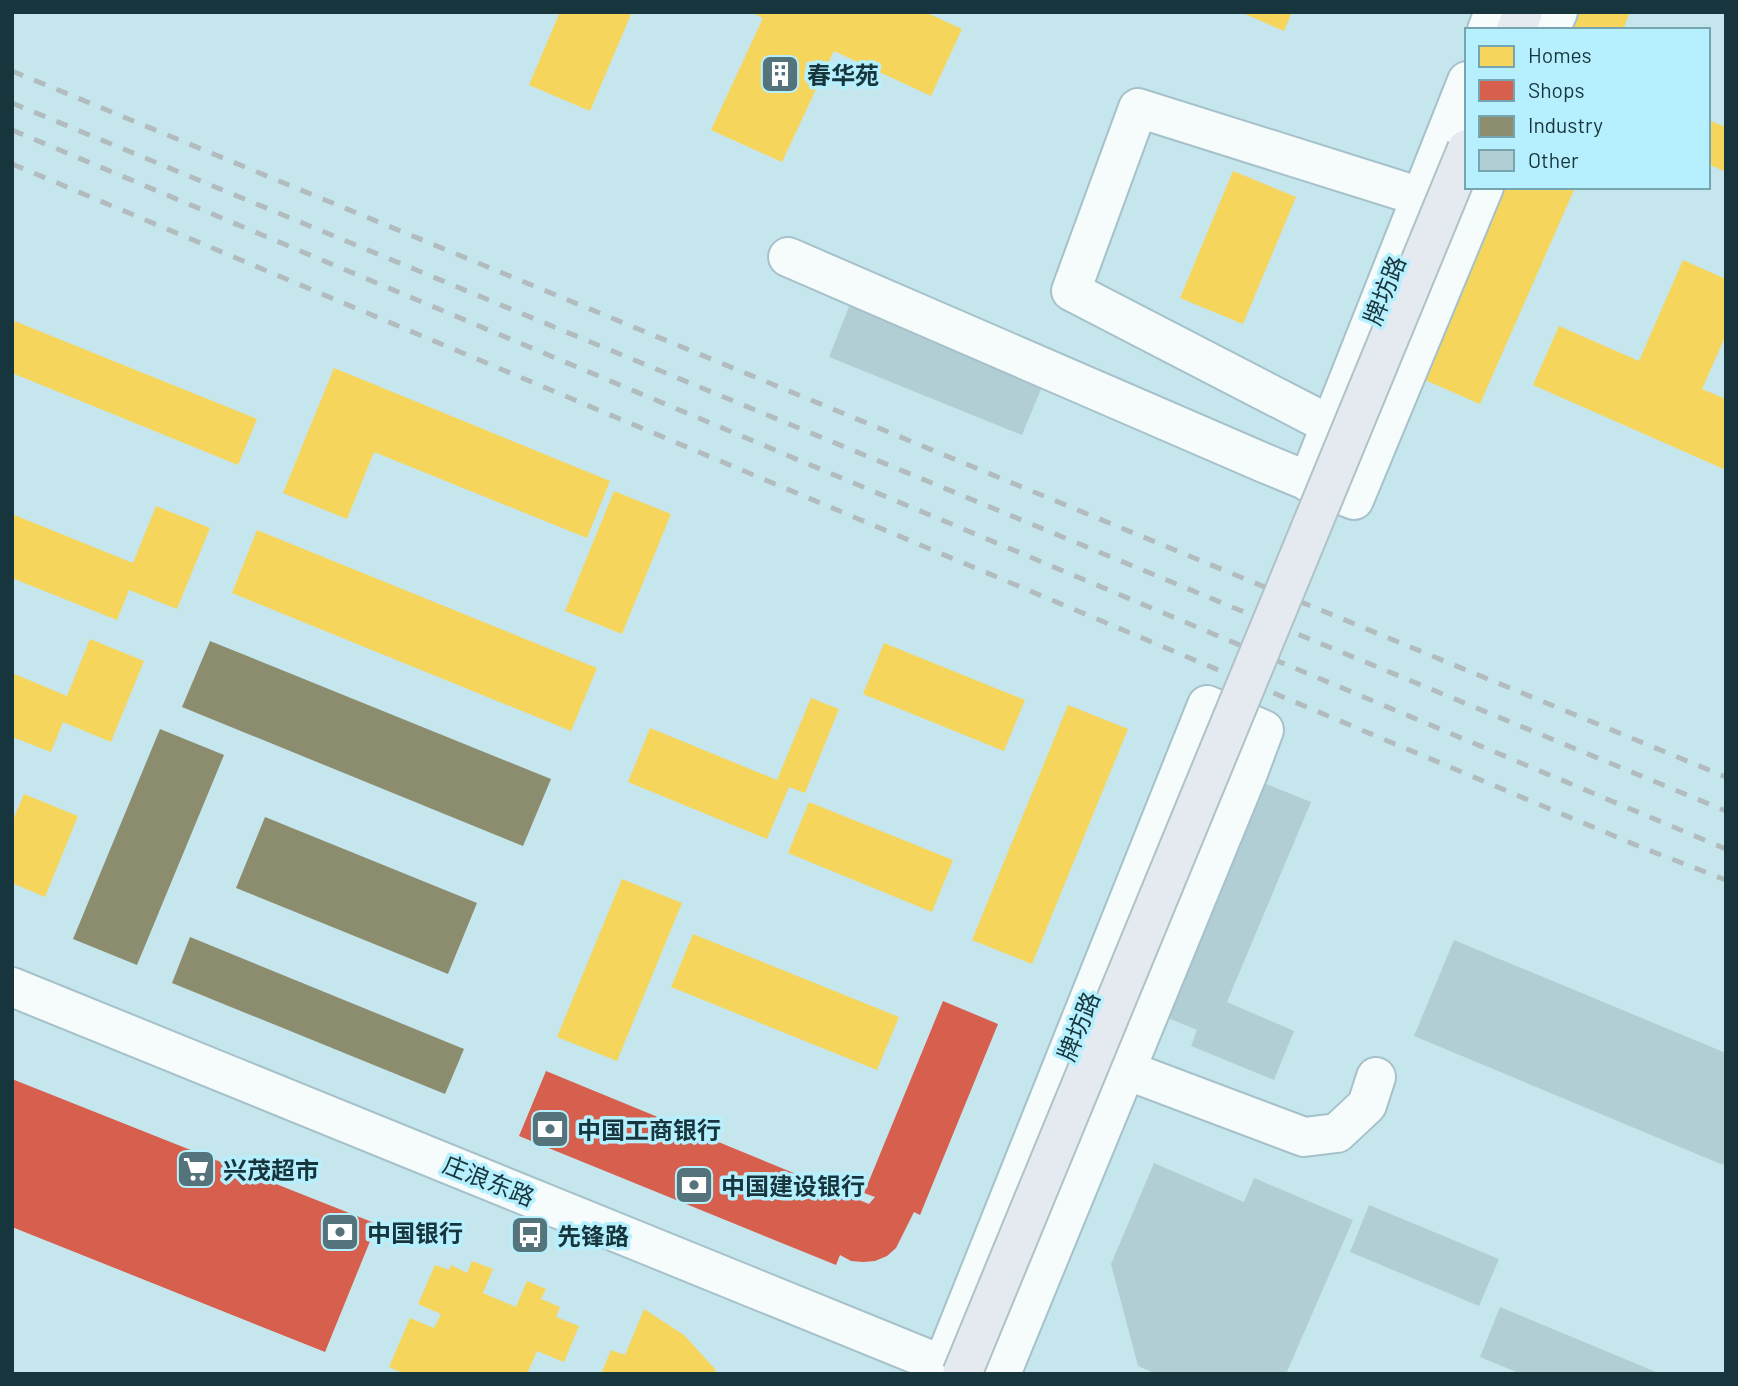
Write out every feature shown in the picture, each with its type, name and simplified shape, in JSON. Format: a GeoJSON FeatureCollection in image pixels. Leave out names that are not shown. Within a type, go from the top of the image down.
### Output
{"type":"FeatureCollection","features":[{"type":"Feature","properties":{"kind":"main road","name":"牌坊路"},"geometry":{"type":"LineString","coordinates":[[954,1371],[1236,707],[1465,152]]}},
{"type":"Feature","properties":{"kind":"street"},"geometry":{"type":"LineString","coordinates":[[1551,28],[1558,12]]}},
{"type":"Feature","properties":{"kind":"street","name":"牌坊路"},"geometry":{"type":"LineString","coordinates":[[1317,485],[1330,425],[1465,86]]}},
{"type":"Feature","properties":{"kind":"street"},"geometry":{"type":"LineString","coordinates":[[1330,425],[1071,291],[1138,108],[1421,197]]}},
{"type":"Feature","properties":{"kind":"street"},"geometry":{"type":"LineString","coordinates":[[1317,485],[1465,152]]}},
{"type":"Feature","properties":{"kind":"street"},"geometry":{"type":"LineString","coordinates":[[788,257],[1354,500],[1483,189]]}},
{"type":"Feature","properties":{"kind":"street"},"geometry":{"type":"LineString","coordinates":[[1001,1374],[1264,730],[1236,707]]}},
{"type":"Feature","properties":{"kind":"street","name":"庄浪东路"},"geometry":{"type":"LineString","coordinates":[[12,987],[954,1371]]}},
{"type":"Feature","properties":{"kind":"street"},"geometry":{"type":"LineString","coordinates":[[1126,1070],[1304,1137],[1337,1133],[1367,1105],[1376,1077]]}},
{"type":"Feature","properties":{"kind":"building: Homes"},"geometry":{"type":"Polygon","coordinates":[[[560,12],[632,12],[590,111],[529,85],[560,12]]]}},
{"type":"Feature","properties":{"kind":"building: Homes","name":"春华苑"},"geometry":{"type":"Polygon","coordinates":[[[750,12],[925,12],[962,29],[931,96],[834,51],[782,162],[711,130],[763,18],[750,12]]]}},
{"type":"Feature","properties":{"kind":"building: Homes"},"geometry":{"type":"Polygon","coordinates":[[[1240,12],[1292,12],[1284,31],[1240,12]]]}},
{"type":"Feature","properties":{"kind":"building: Homes"},"geometry":{"type":"Polygon","coordinates":[[[1580,12],[1630,12],[1624,28],[1574,28],[1580,12]]]}},
{"type":"Feature","properties":{"kind":"building: Homes"},"geometry":{"type":"Polygon","coordinates":[[[1710,121],[1726,127],[1726,172],[1710,165],[1710,121]]]}},
{"type":"Feature","properties":{"kind":"building: Homes"},"geometry":{"type":"Polygon","coordinates":[[[1233,171],[1296,197],[1243,324],[1180,298],[1233,171]]]}},
{"type":"Feature","properties":{"kind":"building: Homes"},"geometry":{"type":"Polygon","coordinates":[[[1501,189],[1574,190],[1480,404],[1418,377],[1501,189]]]}},
{"type":"Feature","properties":{"kind":"building: Homes"},"geometry":{"type":"Polygon","coordinates":[[[1683,260],[1726,279],[1726,335],[1702,389],[1726,399],[1726,470],[1533,385],[1559,326],[1639,361],[1683,260]]]}},
{"type":"Feature","properties":{"kind":"building: Homes"},"geometry":{"type":"Polygon","coordinates":[[[12,320],[257,419],[238,465],[12,373],[12,320]]]}},
{"type":"Feature","properties":{"kind":"building: Homes"},"geometry":{"type":"Polygon","coordinates":[[[334,368],[610,481],[587,538],[374,452],[347,519],[283,493],[334,368]]]}},
{"type":"Feature","properties":{"kind":"building: Homes"},"geometry":{"type":"Polygon","coordinates":[[[614,491],[671,514],[622,634],[565,611],[614,491]]]}},
{"type":"Feature","properties":{"kind":"building: Homes"},"geometry":{"type":"Polygon","coordinates":[[[156,506],[210,528],[177,609],[129,590],[117,620],[12,578],[12,514],[133,563],[156,506]]]}},
{"type":"Feature","properties":{"kind":"building: Homes"},"geometry":{"type":"Polygon","coordinates":[[[257,530],[597,668],[571,731],[232,593],[257,530]]]}},
{"type":"Feature","properties":{"kind":"building: Homes"},"geometry":{"type":"Polygon","coordinates":[[[90,639],[144,661],[111,742],[63,722],[51,752],[12,737],[12,673],[67,696],[90,639]]]}},
{"type":"Feature","properties":{"kind":"building: Homes"},"geometry":{"type":"Polygon","coordinates":[[[884,643],[1025,700],[1004,751],[863,694],[884,643]]]}},
{"type":"Feature","properties":{"kind":"building: Homes"},"geometry":{"type":"Polygon","coordinates":[[[811,698],[839,709],[805,793],[789,787],[767,839],[628,782],[650,728],[777,780],[811,698]]]}},
{"type":"Feature","properties":{"kind":"building: Homes"},"geometry":{"type":"Polygon","coordinates":[[[1068,705],[1128,729],[1032,964],[972,940],[1068,705]]]}},
{"type":"Feature","properties":{"kind":"building: Homes"},"geometry":{"type":"Polygon","coordinates":[[[24,794],[78,816],[45,897],[12,883],[12,822],[24,794]]]}},
{"type":"Feature","properties":{"kind":"building: Homes"},"geometry":{"type":"Polygon","coordinates":[[[809,802],[953,860],[932,912],[788,853],[809,802]]]}},
{"type":"Feature","properties":{"kind":"building: Homes"},"geometry":{"type":"Polygon","coordinates":[[[622,879],[682,903],[617,1061],[557,1037],[622,879]]]}},
{"type":"Feature","properties":{"kind":"building: Homes"},"geometry":{"type":"Polygon","coordinates":[[[693,934],[899,1017],[877,1070],[671,987],[693,934]]]}},
{"type":"Feature","properties":{"kind":"building: Homes"},"geometry":{"type":"Polygon","coordinates":[[[472,1261],[493,1269],[483,1293],[516,1307],[527,1281],[546,1289],[541,1299],[560,1307],[556,1317],[579,1326],[564,1362],[537,1351],[527,1374],[405,1374],[389,1367],[410,1318],[434,1328],[441,1314],[418,1304],[435,1265],[449,1270],[451,1265],[467,1273],[472,1261]]]}},
{"type":"Feature","properties":{"kind":"building: Homes"},"geometry":{"type":"Polygon","coordinates":[[[644,1309],[684,1335],[717,1374],[601,1374],[611,1350],[625,1355],[644,1309]]]}},
{"type":"Feature","properties":{"kind":"building: Shops"},"geometry":{"type":"Polygon","coordinates":[[[943,1001],[998,1024],[920,1215],[914,1212],[896,1248],[875,1261],[851,1261],[840,1255],[836,1265],[519,1136],[546,1071],[869,1204],[875,1197],[864,1193],[943,1001]]]}},
{"type":"Feature","properties":{"kind":"building: Shops"},"geometry":{"type":"Polygon","coordinates":[[[12,1079],[377,1224],[325,1352],[12,1227],[12,1079]]]}},
{"type":"Feature","properties":{"kind":"building: Industry"},"geometry":{"type":"Polygon","coordinates":[[[210,641],[551,779],[523,846],[182,707],[210,641]]]}},
{"type":"Feature","properties":{"kind":"building: Industry"},"geometry":{"type":"Polygon","coordinates":[[[160,729],[224,755],[137,965],[73,939],[160,729]]]}},
{"type":"Feature","properties":{"kind":"building: Industry"},"geometry":{"type":"Polygon","coordinates":[[[265,817],[477,903],[448,974],[236,888],[265,817]]]}},
{"type":"Feature","properties":{"kind":"building: Industry"},"geometry":{"type":"Polygon","coordinates":[[[190,937],[464,1049],[445,1094],[172,983],[190,937]]]}},
{"type":"Feature","properties":{"kind":"building: Other"},"geometry":{"type":"Polygon","coordinates":[[[852,299],[1046,377],[1022,435],[829,357],[852,299]]]}},
{"type":"Feature","properties":{"kind":"building: Other"},"geometry":{"type":"Polygon","coordinates":[[[1254,779],[1311,802],[1227,1002],[1294,1031],[1274,1080],[1191,1046],[1197,1030],[1156,1013],[1254,779]]]}},
{"type":"Feature","properties":{"kind":"building: Other"},"geometry":{"type":"Polygon","coordinates":[[[1454,940],[1726,1053],[1726,1159],[1723,1165],[1414,1036],[1454,940]]]}},
{"type":"Feature","properties":{"kind":"building: Other"},"geometry":{"type":"Polygon","coordinates":[[[1154,1163],[1244,1202],[1254,1178],[1353,1220],[1286,1374],[1156,1374],[1138,1366],[1111,1264],[1154,1163]]]}},
{"type":"Feature","properties":{"kind":"building: Other"},"geometry":{"type":"Polygon","coordinates":[[[1369,1205],[1499,1259],[1479,1306],[1350,1252],[1369,1205]]]}},
{"type":"Feature","properties":{"kind":"building: Other"},"geometry":{"type":"Polygon","coordinates":[[[1500,1307],[1661,1374],[1521,1374],[1480,1357],[1500,1307]]]}},
{"type":"Feature","properties":{"kind":"railway"},"geometry":{"type":"LineString","coordinates":[[12,71],[1726,777]]}},
{"type":"Feature","properties":{"kind":"railway"},"geometry":{"type":"LineString","coordinates":[[12,103],[1726,811]]}},
{"type":"Feature","properties":{"kind":"railway"},"geometry":{"type":"LineString","coordinates":[[12,130],[1726,849]]}},
{"type":"Feature","properties":{"kind":"railway"},"geometry":{"type":"LineString","coordinates":[[12,164],[1643,848],[1726,880]]}},
{"type":"Feature","properties":{"kind":"place","name":"春华苑"},"geometry":{"type":"Point","coordinates":[780,74]}},
{"type":"Feature","properties":{"kind":"place","name":"中国工商银行"},"geometry":{"type":"Point","coordinates":[550,1129]}},
{"type":"Feature","properties":{"kind":"place","name":"兴茂超市"},"geometry":{"type":"Point","coordinates":[196,1169]}},
{"type":"Feature","properties":{"kind":"place","name":"中国建设银行"},"geometry":{"type":"Point","coordinates":[694,1185]}},
{"type":"Feature","properties":{"kind":"place","name":"中国银行"},"geometry":{"type":"Point","coordinates":[340,1232]}},
{"type":"Feature","properties":{"kind":"place","name":"先锋路"},"geometry":{"type":"Point","coordinates":[530,1235]}}]}
